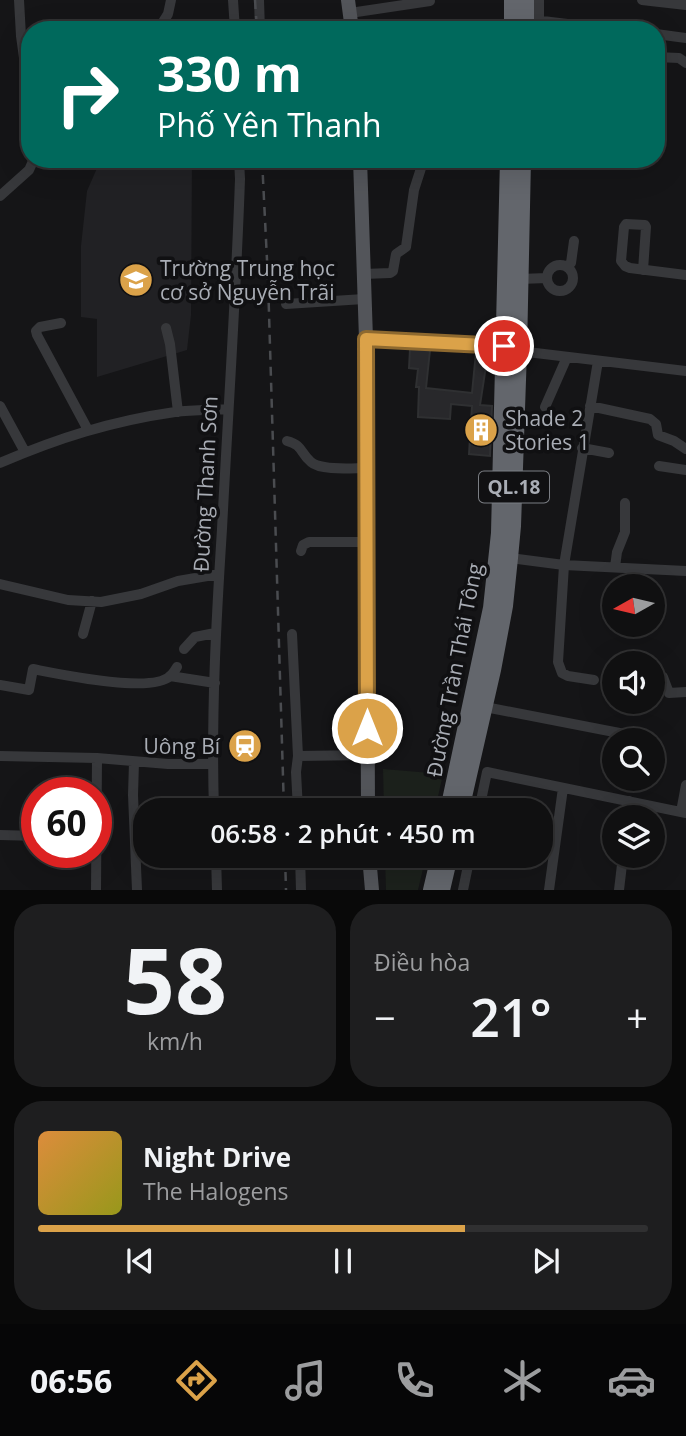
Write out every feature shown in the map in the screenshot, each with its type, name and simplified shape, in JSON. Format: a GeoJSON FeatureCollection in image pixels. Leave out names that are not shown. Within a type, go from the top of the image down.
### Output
{"type":"FeatureCollection","features":[{"type":"Feature","properties":{"kind":"highway"},"geometry":{"type":"LineString","coordinates":[[512,0],[521,21]]}},
{"type":"Feature","properties":{"kind":"highway"},"geometry":{"type":"LineString","coordinates":[[523,21],[526,0]]}},
{"type":"Feature","properties":{"kind":"highway","name":"Đường Trần Thái Tông"},"geometry":{"type":"LineString","coordinates":[[511,349],[520,279],[518,168]]}},
{"type":"Feature","properties":{"kind":"highway","name":"Đường Trần Thái Tông"},"geometry":{"type":"LineString","coordinates":[[452,798],[492,608],[508,462],[518,168]]}},
{"type":"Feature","properties":{"kind":"highway","name":"Đường Trần Thái Tông"},"geometry":{"type":"LineString","coordinates":[[464,798],[505,606],[513,526],[508,462]]}},
{"type":"Feature","properties":{"kind":"highway"},"geometry":{"type":"LineString","coordinates":[[431,890],[436,868]]}},
{"type":"Feature","properties":{"kind":"highway"},"geometry":{"type":"LineString","coordinates":[[442,890],[447,868]]}},
{"type":"Feature","properties":{"kind":"main road"},"geometry":{"type":"LineString","coordinates":[[360,168],[366,339],[368,798]]}},
{"type":"Feature","properties":{"kind":"main road"},"geometry":{"type":"LineString","coordinates":[[370,868],[372,890]]}},
{"type":"Feature","properties":{"kind":"street"},"geometry":{"type":"LineString","coordinates":[[19,0],[21,36]]}},
{"type":"Feature","properties":{"kind":"street"},"geometry":{"type":"LineString","coordinates":[[164,21],[171,0]]}},
{"type":"Feature","properties":{"kind":"street"},"geometry":{"type":"LineString","coordinates":[[233,0],[234,21]]}},
{"type":"Feature","properties":{"kind":"street"},"geometry":{"type":"LineString","coordinates":[[259,0],[260,21]]}},
{"type":"Feature","properties":{"kind":"street"},"geometry":{"type":"LineString","coordinates":[[526,21],[539,0]]}},
{"type":"Feature","properties":{"kind":"street"},"geometry":{"type":"LineString","coordinates":[[642,0],[686,5]]}},
{"type":"Feature","properties":{"kind":"street"},"geometry":{"type":"LineString","coordinates":[[349,6],[430,1]]}},
{"type":"Feature","properties":{"kind":"street"},"geometry":{"type":"LineString","coordinates":[[665,35],[686,38]]}},
{"type":"Feature","properties":{"kind":"street"},"geometry":{"type":"LineString","coordinates":[[665,57],[679,58],[686,63]]}},
{"type":"Feature","properties":{"kind":"street"},"geometry":{"type":"LineString","coordinates":[[0,196],[30,168]]}},
{"type":"Feature","properties":{"kind":"street","name":"Đường Thanh Sơn"},"geometry":{"type":"LineString","coordinates":[[214,798],[215,633],[235,296],[239,168]]}},
{"type":"Feature","properties":{"kind":"street"},"geometry":{"type":"LineString","coordinates":[[364,274],[390,273],[393,271],[396,254],[406,247],[414,190],[421,168]]}},
{"type":"Feature","properties":{"kind":"street"},"geometry":{"type":"LineString","coordinates":[[567,267],[571,262],[574,240]]}},
{"type":"Feature","properties":{"kind":"street"},"geometry":{"type":"LineString","coordinates":[[560,265],[567,267],[574,276],[573,283],[561,292],[548,284],[547,278],[553,267],[560,265]]}},
{"type":"Feature","properties":{"kind":"street"},"geometry":{"type":"LineString","coordinates":[[643,270],[686,275]]}},
{"type":"Feature","properties":{"kind":"street"},"geometry":{"type":"LineString","coordinates":[[520,279],[547,278]]}},
{"type":"Feature","properties":{"kind":"street"},"geometry":{"type":"LineString","coordinates":[[286,304],[364,299]]}},
{"type":"Feature","properties":{"kind":"street"},"geometry":{"type":"LineString","coordinates":[[61,323],[40,327],[36,331],[37,335],[88,430]]}},
{"type":"Feature","properties":{"kind":"street"},"geometry":{"type":"LineString","coordinates":[[166,328],[178,412]]}},
{"type":"Feature","properties":{"kind":"street"},"geometry":{"type":"LineString","coordinates":[[366,339],[511,349],[686,371]]}},
{"type":"Feature","properties":{"kind":"street"},"geometry":{"type":"LineString","coordinates":[[545,407],[567,357]]}},
{"type":"Feature","properties":{"kind":"street"},"geometry":{"type":"LineString","coordinates":[[594,680],[568,676],[559,669],[564,565],[598,361]]}},
{"type":"Feature","properties":{"kind":"street"},"geometry":{"type":"LineString","coordinates":[[0,406],[25,452]]}},
{"type":"Feature","properties":{"kind":"street"},"geometry":{"type":"LineString","coordinates":[[590,407],[650,419],[656,424],[658,435],[686,449]]}},
{"type":"Feature","properties":{"kind":"street"},"geometry":{"type":"LineString","coordinates":[[0,463],[88,430],[132,419],[178,412],[228,410]]}},
{"type":"Feature","properties":{"kind":"street"},"geometry":{"type":"LineString","coordinates":[[287,441],[299,445],[310,462],[317,466],[366,468]]}},
{"type":"Feature","properties":{"kind":"street"},"geometry":{"type":"LineString","coordinates":[[582,448],[609,453]]}},
{"type":"Feature","properties":{"kind":"street"},"geometry":{"type":"LineString","coordinates":[[659,466],[686,470]]}},
{"type":"Feature","properties":{"kind":"street"},"geometry":{"type":"LineString","coordinates":[[615,567],[617,552],[625,532],[625,503]]}},
{"type":"Feature","properties":{"kind":"street"},"geometry":{"type":"LineString","coordinates":[[301,551],[303,545],[309,542],[367,542]]}},
{"type":"Feature","properties":{"kind":"street"},"geometry":{"type":"LineString","coordinates":[[510,558],[564,565],[686,571]]}},
{"type":"Feature","properties":{"kind":"street"},"geometry":{"type":"LineString","coordinates":[[0,584],[68,600],[101,602],[141,594],[178,581],[219,574]]}},
{"type":"Feature","properties":{"kind":"street"},"geometry":{"type":"LineString","coordinates":[[83,634],[92,601]]}},
{"type":"Feature","properties":{"kind":"street"},"geometry":{"type":"LineString","coordinates":[[184,649],[195,637],[215,633]]}},
{"type":"Feature","properties":{"kind":"street"},"geometry":{"type":"LineString","coordinates":[[292,634],[297,798]]}},
{"type":"Feature","properties":{"kind":"street"},"geometry":{"type":"LineString","coordinates":[[0,685],[29,690],[33,670],[93,680],[134,683],[161,681],[174,672],[215,683]]}},
{"type":"Feature","properties":{"kind":"street"},"geometry":{"type":"LineString","coordinates":[[665,682],[669,693],[686,692]]}},
{"type":"Feature","properties":{"kind":"street"},"geometry":{"type":"LineString","coordinates":[[485,707],[602,730]]}},
{"type":"Feature","properties":{"kind":"street"},"geometry":{"type":"LineString","coordinates":[[298,756],[367,755]]}},
{"type":"Feature","properties":{"kind":"street"},"geometry":{"type":"LineString","coordinates":[[0,756],[213,764]]}},
{"type":"Feature","properties":{"kind":"street"},"geometry":{"type":"LineString","coordinates":[[97,758],[97,777]]}},
{"type":"Feature","properties":{"kind":"street"},"geometry":{"type":"LineString","coordinates":[[134,762],[137,890]]}},
{"type":"Feature","properties":{"kind":"street"},"geometry":{"type":"LineString","coordinates":[[481,798],[486,772],[684,812],[686,785]]}},
{"type":"Feature","properties":{"kind":"street"},"geometry":{"type":"LineString","coordinates":[[550,890],[563,788]]}},
{"type":"Feature","properties":{"kind":"street"},"geometry":{"type":"LineString","coordinates":[[629,801],[629,805]]}},
{"type":"Feature","properties":{"kind":"street"},"geometry":{"type":"LineString","coordinates":[[0,835],[21,836]]}},
{"type":"Feature","properties":{"kind":"street"},"geometry":{"type":"LineString","coordinates":[[96,868],[96,890]]}},
{"type":"Feature","properties":{"kind":"street"},"geometry":{"type":"LineString","coordinates":[[216,868],[217,890]]}},
{"type":"Feature","properties":{"kind":"street"},"geometry":{"type":"LineString","coordinates":[[300,868],[302,890]]}},
{"type":"Feature","properties":{"kind":"street"},"geometry":{"type":"LineString","coordinates":[[463,890],[468,868]]}},
{"type":"Feature","properties":{"kind":"street"},"geometry":{"type":"LineString","coordinates":[[619,890],[622,868]]}},
{"type":"Feature","properties":{"kind":"shaded area","name":"Trường Trung học cơ sở Nguyễn Trãi"},"geometry":{"type":"Polygon","coordinates":[[[97,168],[192,168],[191,315],[187,350],[97,377],[97,319],[81,317],[81,246],[87,191],[97,168]]]}},
{"type":"Feature","properties":{"kind":"shaded area"},"geometry":{"type":"Polygon","coordinates":[[[383,769],[443,774],[438,798],[384,798],[383,769]]]}},
{"type":"Feature","properties":{"kind":"shaded area"},"geometry":{"type":"Polygon","coordinates":[[[385,868],[423,868],[418,890],[386,890],[385,868]]]}},
{"type":"Feature","properties":{"kind":"building"},"geometry":{"type":"Polygon","coordinates":[[[410,349],[430,350],[426,388],[472,393],[476,352],[488,353],[480,405],[492,406],[490,456],[469,454],[472,406],[451,404],[450,419],[418,417],[418,369],[409,368],[410,349]]]}},
{"type":"Feature","properties":{"kind":"railway"},"geometry":{"type":"LineString","coordinates":[[255,0],[256,21]]}},
{"type":"Feature","properties":{"kind":"railway"},"geometry":{"type":"LineString","coordinates":[[262,168],[284,798]]}},
{"type":"Feature","properties":{"kind":"railway"},"geometry":{"type":"LineString","coordinates":[[285,868],[286,890]]}},
{"type":"Feature","properties":{"kind":"place","name":"Trường Trung học cơ sở Nguyễn Trãi"},"geometry":{"type":"Point","coordinates":[136,280]}},
{"type":"Feature","properties":{"kind":"place","name":"Shade 2 Stories 1"},"geometry":{"type":"Point","coordinates":[481,430]}},
{"type":"Feature","properties":{"kind":"place","name":"Uông Bí"},"geometry":{"type":"Point","coordinates":[245,746]}},
{"type":"Feature","properties":{"kind":"route"},"geometry":{"type":"LineString","coordinates":[[367,728],[366,339],[504,346]]}}]}
